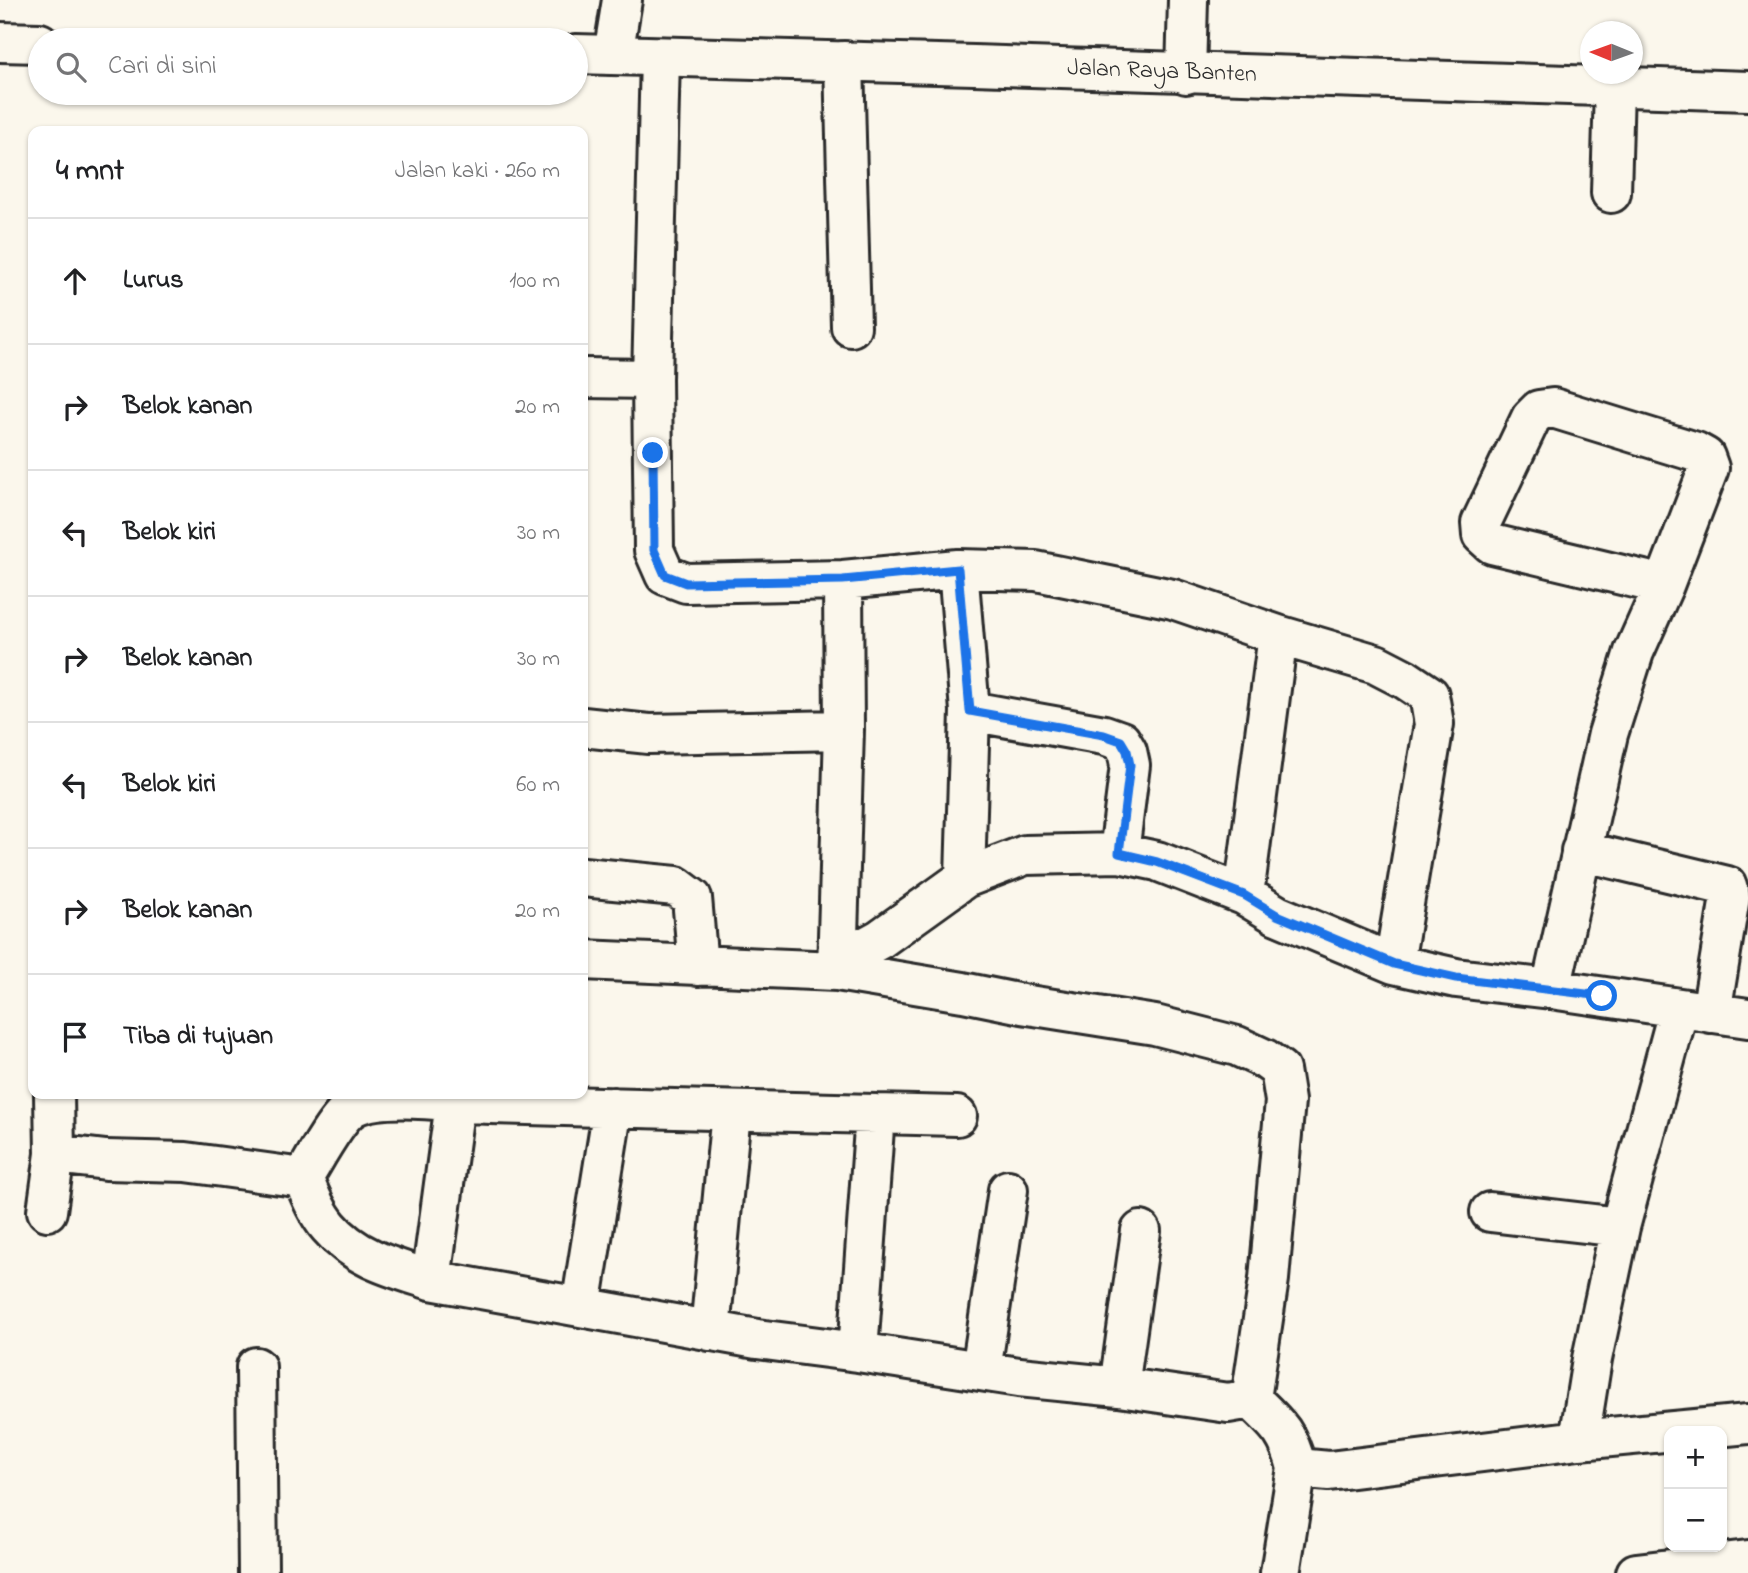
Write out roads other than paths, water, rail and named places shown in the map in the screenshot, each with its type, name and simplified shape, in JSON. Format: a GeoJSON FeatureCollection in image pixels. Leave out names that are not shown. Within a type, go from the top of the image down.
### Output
{"type":"FeatureCollection","features":[{"type":"Feature","properties":{"kind":"street"},"geometry":{"type":"LineString","coordinates":[[613,55],[622,0]]}},
{"type":"Feature","properties":{"kind":"street"},"geometry":{"type":"LineString","coordinates":[[1186,70],[1187,13]]}},
{"type":"Feature","properties":{"kind":"street"},"geometry":{"type":"LineString","coordinates":[[0,42],[28,43]]}},
{"type":"Feature","properties":{"kind":"street","name":"Jalan Raya Banten"},"geometry":{"type":"LineString","coordinates":[[588,54],[1186,70],[1748,92]]}},
{"type":"Feature","properties":{"kind":"street"},"geometry":{"type":"LineString","coordinates":[[660,57],[652,379],[654,550],[665,575],[686,583],[843,580],[958,569],[1036,571],[1173,599],[1278,635],[1376,664],[1405,679],[1429,695],[1434,724],[1394,964]]}},
{"type":"Feature","properties":{"kind":"street"},"geometry":{"type":"LineString","coordinates":[[844,61],[851,327]]}},
{"type":"Feature","properties":{"kind":"street"},"geometry":{"type":"LineString","coordinates":[[1611,193],[1614,87]]}},
{"type":"Feature","properties":{"kind":"street"},"geometry":{"type":"LineString","coordinates":[[588,378],[652,379]]}},
{"type":"Feature","properties":{"kind":"street"},"geometry":{"type":"LineString","coordinates":[[1551,989],[1608,734],[1634,652],[1664,585],[1709,468],[1705,457],[1553,408],[1539,410],[1531,418],[1481,523],[1482,535],[1492,544],[1664,585]]}},
{"type":"Feature","properties":{"kind":"street"},"geometry":{"type":"LineString","coordinates":[[958,569],[970,711],[965,878]]}},
{"type":"Feature","properties":{"kind":"street"},"geometry":{"type":"LineString","coordinates":[[837,962],[844,730],[843,580]]}},
{"type":"Feature","properties":{"kind":"street"},"geometry":{"type":"LineString","coordinates":[[1244,895],[1278,635]]}},
{"type":"Feature","properties":{"kind":"street"},"geometry":{"type":"LineString","coordinates":[[970,711],[1104,735],[1121,741],[1127,751],[1130,765],[1119,853]]}},
{"type":"Feature","properties":{"kind":"street"},"geometry":{"type":"LineString","coordinates":[[588,728],[649,734],[844,730]]}},
{"type":"Feature","properties":{"kind":"street"},"geometry":{"type":"LineString","coordinates":[[1579,1440],[1592,1359],[1620,1227],[1713,1013],[1730,897],[1727,886],[1581,851]]}},
{"type":"Feature","properties":{"kind":"street"},"geometry":{"type":"LineString","coordinates":[[837,962],[880,939],[965,878],[1025,855],[1119,853],[1157,862],[1244,895],[1277,915],[1394,964],[1456,978],[1713,1013]]}},
{"type":"Feature","properties":{"kind":"street"},"geometry":{"type":"LineString","coordinates":[[588,877],[676,886],[687,892],[692,898],[698,966]]}},
{"type":"Feature","properties":{"kind":"street"},"geometry":{"type":"LineString","coordinates":[[588,960],[698,966],[837,962],[1022,1004],[1156,1025],[1237,1046],[1265,1059],[1280,1070],[1284,1101],[1269,1279],[1251,1399]]}},
{"type":"Feature","properties":{"kind":"street"},"geometry":{"type":"LineString","coordinates":[[47,1211],[55,1154],[54,1099]]}},
{"type":"Feature","properties":{"kind":"street"},"geometry":{"type":"LineString","coordinates":[[303,1178],[337,1123],[351,1107],[363,1099]]}},
{"type":"Feature","properties":{"kind":"street"},"geometry":{"type":"LineString","coordinates":[[406,1099],[731,1112],[957,1116]]}},
{"type":"Feature","properties":{"kind":"street"},"geometry":{"type":"LineString","coordinates":[[431,1280],[455,1103]]}},
{"type":"Feature","properties":{"kind":"street"},"geometry":{"type":"LineString","coordinates":[[581,1307],[613,1107]]}},
{"type":"Feature","properties":{"kind":"street"},"geometry":{"type":"LineString","coordinates":[[710,1331],[731,1112]]}},
{"type":"Feature","properties":{"kind":"street"},"geometry":{"type":"LineString","coordinates":[[858,1352],[875,1114]]}},
{"type":"Feature","properties":{"kind":"street"},"geometry":{"type":"LineString","coordinates":[[55,1154],[106,1160],[186,1162],[303,1178]]}},
{"type":"Feature","properties":{"kind":"street"},"geometry":{"type":"LineString","coordinates":[[303,1178],[314,1205],[329,1228],[359,1253],[380,1264],[431,1280],[710,1331],[1019,1377],[1228,1402],[1251,1399]]}},
{"type":"Feature","properties":{"kind":"street"},"geometry":{"type":"LineString","coordinates":[[981,1371],[1008,1190]]}},
{"type":"Feature","properties":{"kind":"street"},"geometry":{"type":"LineString","coordinates":[[1490,1212],[1620,1227]]}},
{"type":"Feature","properties":{"kind":"street"},"geometry":{"type":"LineString","coordinates":[[1119,1387],[1141,1231]]}},
{"type":"Feature","properties":{"kind":"street"},"geometry":{"type":"LineString","coordinates":[[256,1367],[258,1573]]}},
{"type":"Feature","properties":{"kind":"street"},"geometry":{"type":"LineString","coordinates":[[1251,1399],[1274,1421],[1290,1442],[1297,1468],[1280,1573]]}},
{"type":"Feature","properties":{"kind":"street"},"geometry":{"type":"LineString","coordinates":[[1297,1468],[1329,1471],[1579,1440],[1748,1424]]}},
{"type":"Feature","properties":{"kind":"street"},"geometry":{"type":"LineString","coordinates":[[1636,1573],[1748,1560]]}}]}
